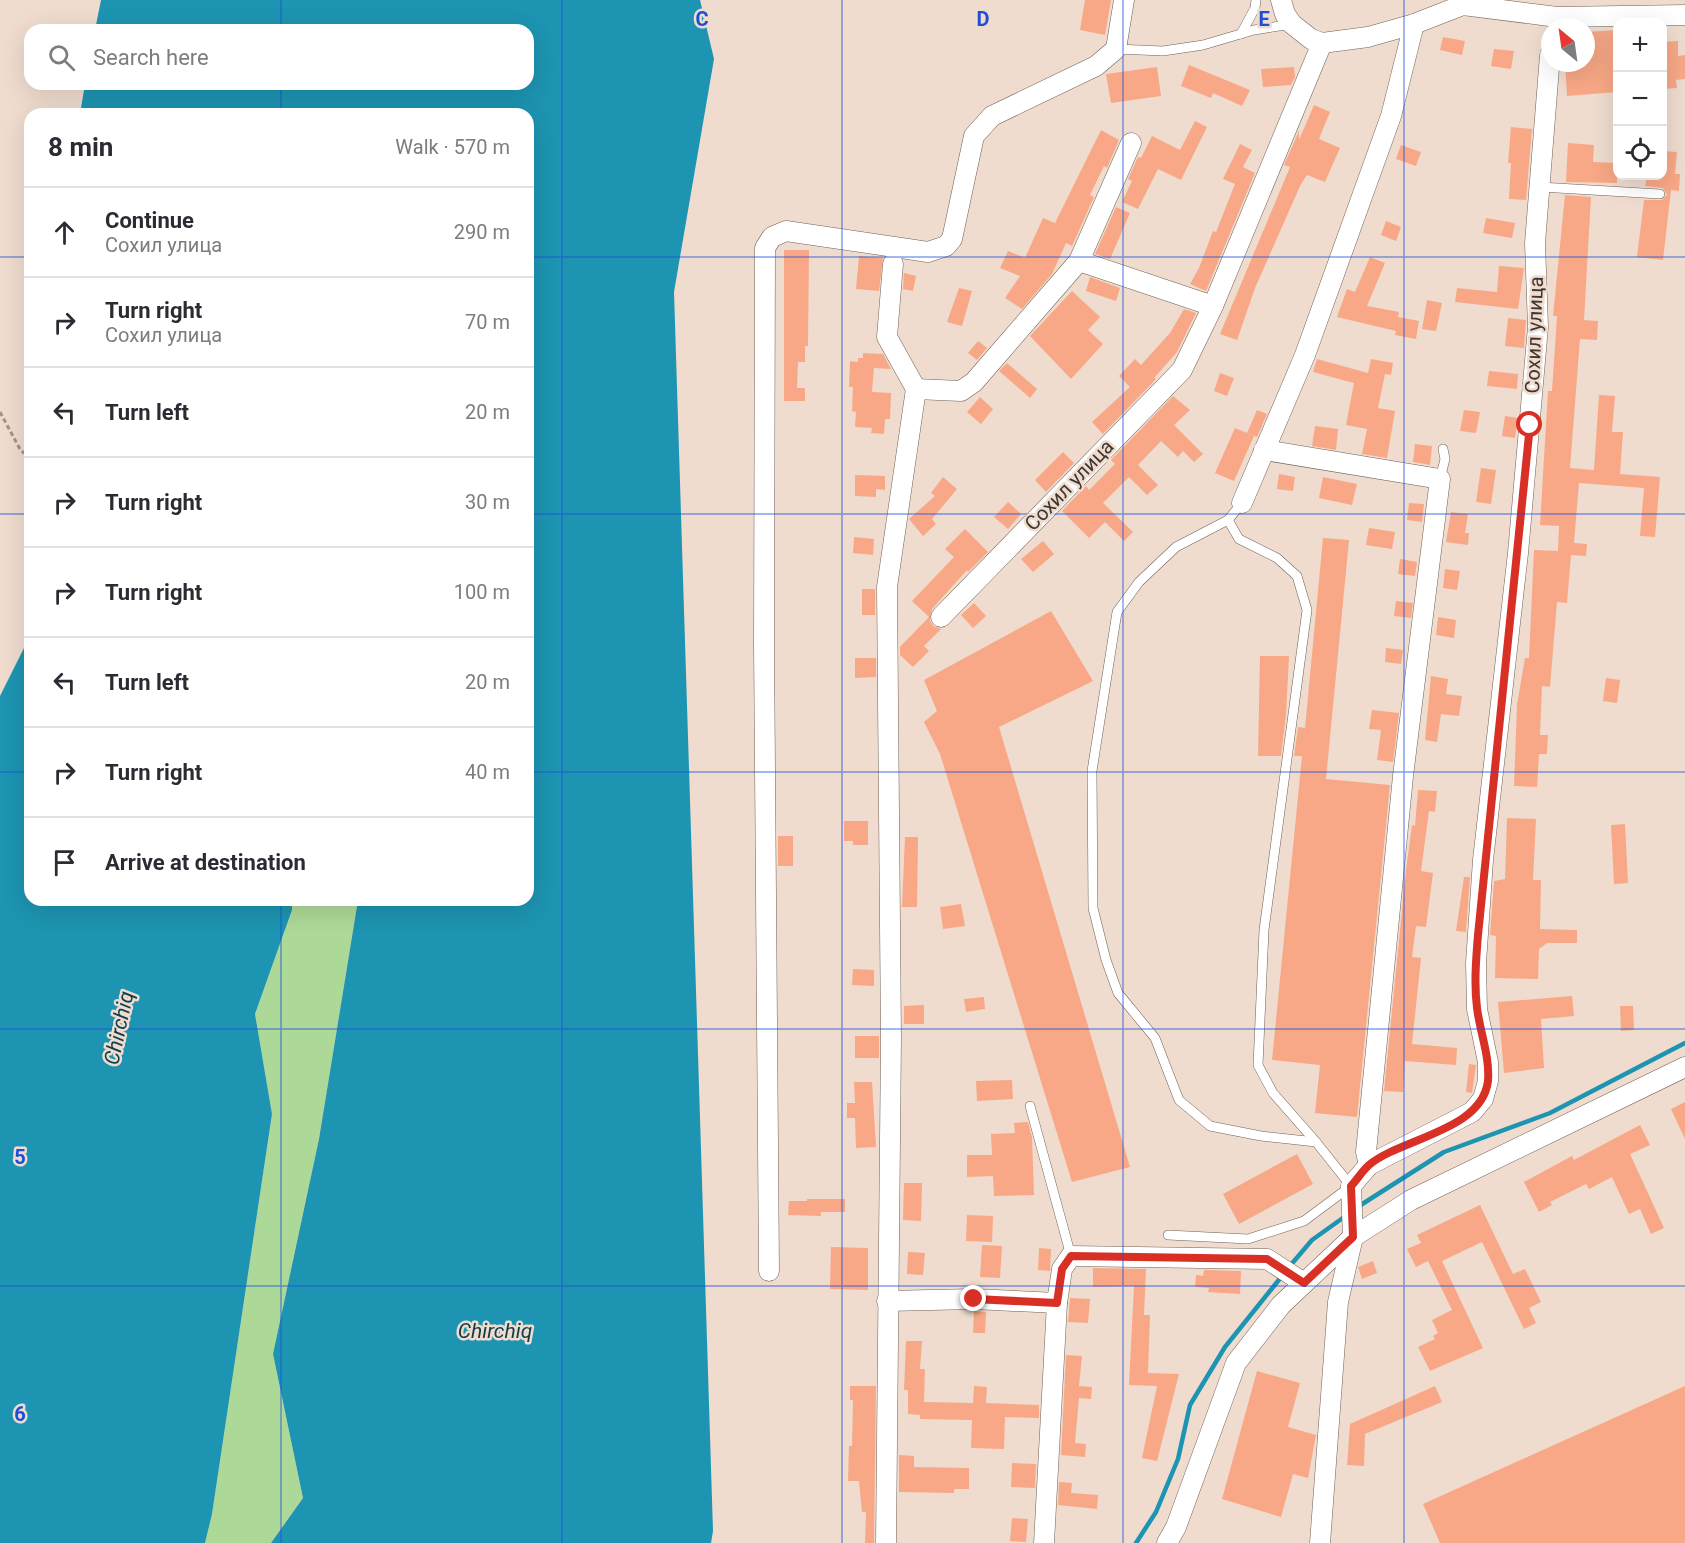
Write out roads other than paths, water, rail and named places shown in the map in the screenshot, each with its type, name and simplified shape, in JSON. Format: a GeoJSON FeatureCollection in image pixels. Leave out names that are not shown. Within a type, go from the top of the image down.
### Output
{"type":"FeatureCollection","features":[{"type":"Feature","properties":{"kind":"street"},"geometry":{"type":"LineString","coordinates":[[769,1271],[764,645],[765,248],[772,237],[786,231],[928,252],[946,246],[952,239],[974,136],[992,116],[1096,66],[1116,49],[1124,0]]}},
{"type":"Feature","properties":{"kind":"street"},"geometry":{"type":"LineString","coordinates":[[1281,0],[1285,14],[1292,24],[1311,39],[1322,42],[1368,37],[1414,24],[1464,2],[1557,11],[1685,15]]}},
{"type":"Feature","properties":{"kind":"street"},"geometry":{"type":"LineString","coordinates":[[1242,503],[1305,356],[1392,116],[1414,24]]}},
{"type":"Feature","properties":{"kind":"street","name":"Сохил улица"},"geometry":{"type":"LineString","coordinates":[[941,617],[1182,370],[1213,306],[1322,42]]}},
{"type":"Feature","properties":{"kind":"street","name":"Сохил улица"},"geometry":{"type":"LineString","coordinates":[[1351,1186],[1369,1165],[1472,1112],[1484,1099],[1488,1081],[1488,1062],[1477,1009],[1476,963],[1484,860],[1530,425],[1538,327],[1535,243],[1549,72]]}},
{"type":"Feature","properties":{"kind":"street"},"geometry":{"type":"LineString","coordinates":[[916,389],[961,391],[969,387],[1079,261],[1131,143]]}},
{"type":"Feature","properties":{"kind":"street"},"geometry":{"type":"LineString","coordinates":[[1079,261],[1213,306]]}},
{"type":"Feature","properties":{"kind":"street"},"geometry":{"type":"LineString","coordinates":[[886,1543],[891,1039],[886,587],[916,389],[887,337],[893,264]]}},
{"type":"Feature","properties":{"kind":"street"},"geometry":{"type":"LineString","coordinates":[[1264,450],[1440,479],[1403,776],[1366,1152],[1369,1165]]}},
{"type":"Feature","properties":{"kind":"street"},"geometry":{"type":"LineString","coordinates":[[1167,1543],[1176,1527],[1236,1363],[1262,1326],[1353,1237],[1411,1200],[1685,1067]]}},
{"type":"Feature","properties":{"kind":"street"},"geometry":{"type":"LineString","coordinates":[[1320,1543],[1338,1302],[1353,1237],[1351,1186]]}},
{"type":"Feature","properties":{"kind":"street"},"geometry":{"type":"LineString","coordinates":[[1044,1543],[1057,1303],[1062,1269],[1071,1256],[1267,1259],[1304,1283]]}},
{"type":"Feature","properties":{"kind":"street"},"geometry":{"type":"LineString","coordinates":[[887,1301],[974,1299],[1057,1303]]}},
{"type":"Feature","properties":{"kind":"lane"},"geometry":{"type":"LineString","coordinates":[[1241,34],[1255,8],[1256,0]]}},
{"type":"Feature","properties":{"kind":"lane"},"geometry":{"type":"LineString","coordinates":[[1116,49],[1163,51],[1203,45],[1241,34],[1292,24]]}},
{"type":"Feature","properties":{"kind":"lane"},"geometry":{"type":"LineString","coordinates":[[1540,187],[1660,194]]}},
{"type":"Feature","properties":{"kind":"lane"},"geometry":{"type":"LineString","coordinates":[[1440,479],[1445,459],[1443,449]]}},
{"type":"Feature","properties":{"kind":"lane"},"geometry":{"type":"LineString","coordinates":[[1242,503],[1228,520],[1176,547],[1139,582],[1117,612],[1092,771],[1093,908],[1106,960],[1118,993],[1155,1038],[1179,1100],[1210,1126],[1261,1136],[1316,1142]]}},
{"type":"Feature","properties":{"kind":"lane"},"geometry":{"type":"LineString","coordinates":[[1168,1235],[1248,1239],[1304,1221],[1351,1186],[1273,1093],[1258,1065],[1264,930],[1307,610],[1297,576],[1277,558],[1239,539],[1228,520]]}},
{"type":"Feature","properties":{"kind":"lane"},"geometry":{"type":"LineString","coordinates":[[1029,1106],[1071,1256]]}},
{"type":"Feature","properties":{"kind":"water","name":"Chirchiq"},"geometry":{"type":"Polygon","coordinates":[[[101,0],[700,0],[714,59],[674,292],[713,1531],[711,1543],[271,1543],[303,1498],[273,1354],[319,1139],[357,906],[534,906],[534,108],[81,108],[84,90],[534,90],[534,24],[96,24],[101,0]]]}},
{"type":"Feature","properties":{"kind":"water","name":"Chirchiq"},"geometry":{"type":"Polygon","coordinates":[[[24,648],[24,906],[292,906],[255,1014],[272,1114],[212,1514],[205,1543],[0,1543],[0,696],[24,648]]]}},
{"type":"Feature","properties":{"kind":"waterway"},"geometry":{"type":"LineString","coordinates":[[1356,1208],[1444,1152],[1550,1113],[1685,1043]]}},
{"type":"Feature","properties":{"kind":"waterway"},"geometry":{"type":"LineString","coordinates":[[1289,1267],[1312,1240],[1347,1215]]}},
{"type":"Feature","properties":{"kind":"waterway"},"geometry":{"type":"LineString","coordinates":[[1136,1543],[1156,1512],[1178,1459],[1190,1405],[1225,1347],[1282,1276]]}}]}
